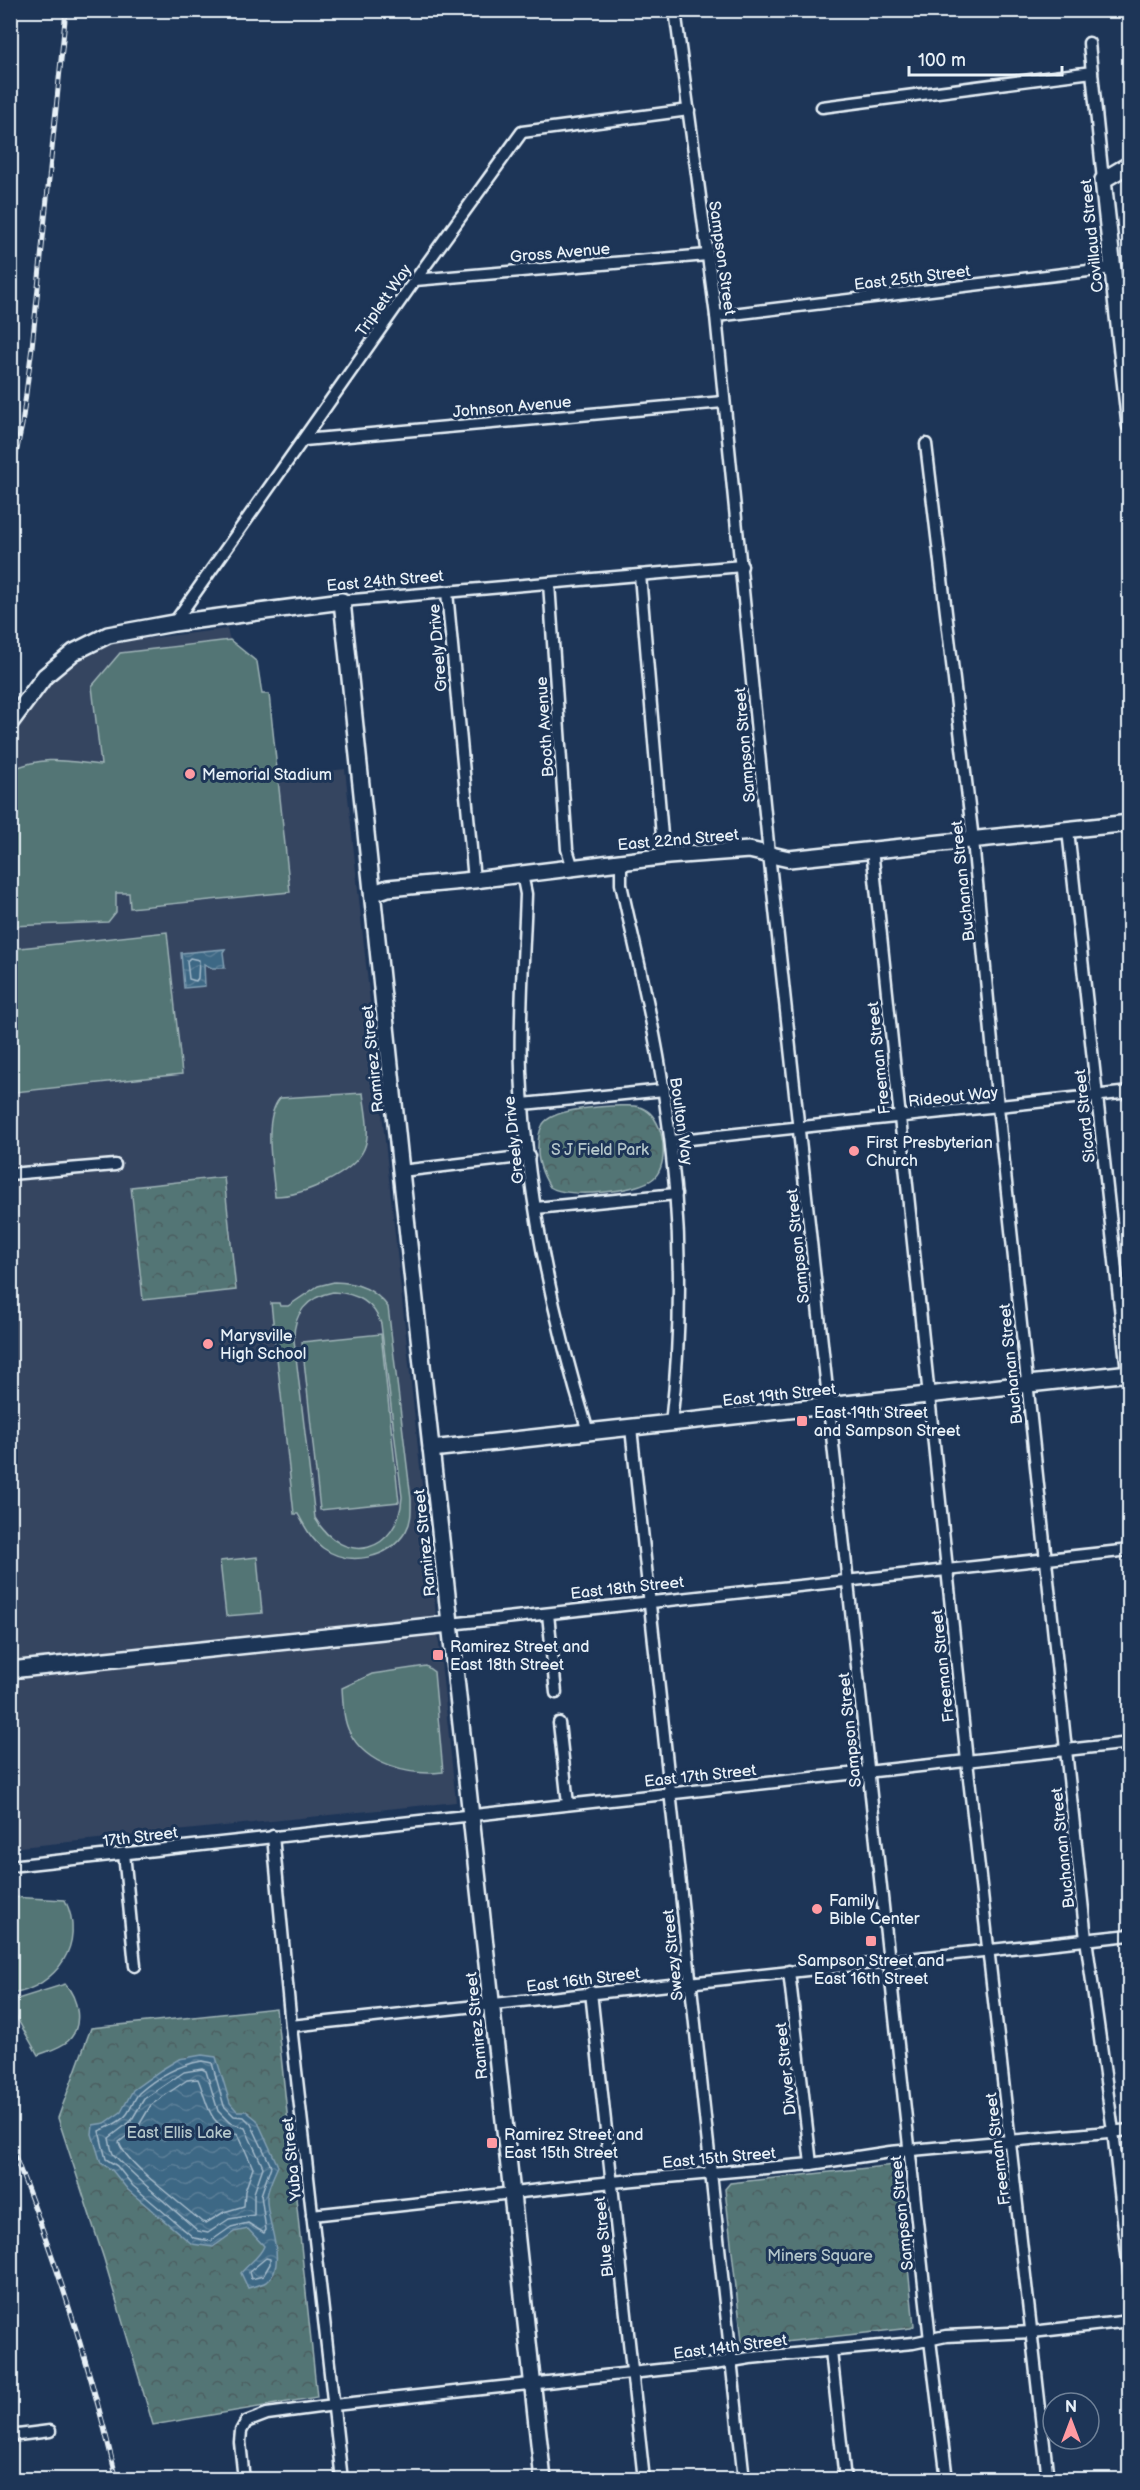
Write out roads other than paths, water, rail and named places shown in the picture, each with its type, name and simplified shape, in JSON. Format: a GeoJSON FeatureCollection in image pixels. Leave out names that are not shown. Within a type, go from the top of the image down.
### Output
{"type":"FeatureCollection","features":[{"type":"Feature","properties":{"kind":"street","name":"Sampson Street"},"geometry":{"type":"LineString","coordinates":[[675,10],[716,316],[769,854],[888,1960],[947,2480]]}},
{"type":"Feature","properties":{"kind":"street","name":"Covillaud Street"},"geometry":{"type":"LineString","coordinates":[[1089,43],[1113,268],[1126,355],[1130,425]]}},
{"type":"Feature","properties":{"kind":"street"},"geometry":{"type":"LineString","coordinates":[[822,107],[1092,72]]}},
{"type":"Feature","properties":{"kind":"street","name":"Triplett Way"},"geometry":{"type":"LineString","coordinates":[[174,623],[522,132],[689,110]]}},
{"type":"Feature","properties":{"kind":"street"},"geometry":{"type":"LineString","coordinates":[[1103,180],[1130,164]]}},
{"type":"Feature","properties":{"kind":"street","name":"Gross Avenue"},"geometry":{"type":"LineString","coordinates":[[415,280],[707,255]]}},
{"type":"Feature","properties":{"kind":"street","name":"East 25th Street"},"geometry":{"type":"LineString","coordinates":[[716,316],[1113,268]]}},
{"type":"Feature","properties":{"kind":"street","name":"Johnson Avenue"},"geometry":{"type":"LineString","coordinates":[[304,440],[723,402]]}},
{"type":"Feature","properties":{"kind":"street","name":"Buchanan Street"},"geometry":{"type":"LineString","coordinates":[[926,444],[973,840],[998,1107],[1086,1939],[1113,2131],[1130,2280]]}},
{"type":"Feature","properties":{"kind":"street","name":"East 24th Street"},"geometry":{"type":"LineString","coordinates":[[10,723],[45,676],[74,652],[108,635],[174,623],[342,602],[742,566]]}},
{"type":"Feature","properties":{"kind":"street"},"geometry":{"type":"LineString","coordinates":[[640,575],[662,836],[668,856]]}},
{"type":"Feature","properties":{"kind":"street","name":"Booth Avenue"},"geometry":{"type":"LineString","coordinates":[[549,583],[567,849],[573,868]]}},
{"type":"Feature","properties":{"kind":"street","name":"Greely Drive"},"geometry":{"type":"LineString","coordinates":[[447,592],[474,880]]}},
{"type":"Feature","properties":{"kind":"street","name":"Ramirez Street"},"geometry":{"type":"LineString","coordinates":[[342,602],[374,892],[401,1171],[543,2480]]}},
{"type":"Feature","properties":{"kind":"street","name":"East 22nd Street"},"geometry":{"type":"LineString","coordinates":[[374,892],[388,888],[474,880],[668,856],[749,850],[789,859],[1130,823]]}},
{"type":"Feature","properties":{"kind":"street","name":"Sicard Street"},"geometry":{"type":"LineString","coordinates":[[1068,830],[1130,1399]]}},
{"type":"Feature","properties":{"kind":"street","name":"Freeman Street"},"geometry":{"type":"LineString","coordinates":[[872,849],[898,1117],[967,1761],[1048,2480]]}},
{"type":"Feature","properties":{"kind":"street","name":"Boulton Way"},"geometry":{"type":"LineString","coordinates":[[621,862],[621,884],[664,1090],[676,1194],[680,1302],[671,1424]]}},
{"type":"Feature","properties":{"kind":"street","name":"Greely Drive"},"geometry":{"type":"LineString","coordinates":[[522,874],[526,894],[521,1069],[529,1156],[536,1208],[560,1336],[588,1432]]}},
{"type":"Feature","properties":{"kind":"street"},"geometry":{"type":"LineString","coordinates":[[523,1104],[664,1090]]}},
{"type":"Feature","properties":{"kind":"street","name":"Rideout Way"},"geometry":{"type":"LineString","coordinates":[[671,1141],[1130,1092]]}},
{"type":"Feature","properties":{"kind":"street"},"geometry":{"type":"LineString","coordinates":[[401,1171],[529,1156]]}},
{"type":"Feature","properties":{"kind":"street"},"geometry":{"type":"LineString","coordinates":[[10,1174],[115,1165]]}},
{"type":"Feature","properties":{"kind":"street"},"geometry":{"type":"LineString","coordinates":[[536,1208],[676,1194]]}},
{"type":"Feature","properties":{"kind":"street","name":"East 19th Street"},"geometry":{"type":"LineString","coordinates":[[431,1449],[1128,1373]]}},
{"type":"Feature","properties":{"kind":"street","name":"Swezy Street"},"geometry":{"type":"LineString","coordinates":[[631,1428],[744,2480]]}},
{"type":"Feature","properties":{"kind":"street","name":"East 18th Street"},"geometry":{"type":"LineString","coordinates":[[10,1670],[1130,1550]]}},
{"type":"Feature","properties":{"kind":"street"},"geometry":{"type":"LineString","coordinates":[[548,1614],[556,1693]]}},
{"type":"Feature","properties":{"kind":"street"},"geometry":{"type":"LineString","coordinates":[[559,1723],[568,1804]]}},
{"type":"Feature","properties":{"kind":"street","name":"East 17th Street"},"geometry":{"type":"LineString","coordinates":[[273,1836],[1130,1743]]}},
{"type":"Feature","properties":{"kind":"street","name":"17th Street"},"geometry":{"type":"LineString","coordinates":[[10,1866],[273,1836]]}},
{"type":"Feature","properties":{"kind":"street","name":"Yuba Street"},"geometry":{"type":"LineString","coordinates":[[273,1836],[291,2026],[342,2480]]}},
{"type":"Feature","properties":{"kind":"street"},"geometry":{"type":"LineString","coordinates":[[124,1853],[135,1966]]}},
{"type":"Feature","properties":{"kind":"street","name":"East 16th Street"},"geometry":{"type":"LineString","coordinates":[[291,2026],[1130,1935]]}},
{"type":"Feature","properties":{"kind":"street","name":"Divver Street"},"geometry":{"type":"LineString","coordinates":[[789,1971],[811,2164]]}},
{"type":"Feature","properties":{"kind":"street","name":"Blue Street"},"geometry":{"type":"LineString","coordinates":[[591,1992],[644,2480]]}},
{"type":"Feature","properties":{"kind":"street","name":"East 15th Street"},"geometry":{"type":"LineString","coordinates":[[312,2215],[612,2182],[811,2164],[910,2150],[1130,2130]]}},
{"type":"Feature","properties":{"kind":"street","name":"East 14th Street"},"geometry":{"type":"LineString","coordinates":[[244,2480],[241,2431],[246,2422],[256,2417],[334,2405],[831,2350],[914,2343],[946,2336],[1032,2332],[1130,2321]]}},
{"type":"Feature","properties":{"kind":"street"},"geometry":{"type":"LineString","coordinates":[[831,2350],[845,2480]]}},
{"type":"Feature","properties":{"kind":"street"},"geometry":{"type":"LineString","coordinates":[[10,2436],[50,2431]]}},
{"type":"Feature","properties":{"kind":"water"},"geometry":{"type":"Polygon","coordinates":[[[225,949],[223,952],[225,968],[212,968],[204,964],[205,986],[184,988],[181,953],[225,949]]]}},
{"type":"Feature","properties":{"kind":"water"},"geometry":{"type":"Polygon","coordinates":[[[202,2055],[216,2057],[230,2103],[237,2111],[246,2111],[257,2120],[278,2166],[267,2197],[275,2242],[276,2264],[273,2274],[266,2282],[248,2288],[241,2273],[257,2257],[264,2246],[248,2229],[234,2232],[213,2247],[192,2244],[128,2190],[112,2170],[101,2163],[92,2134],[93,2125],[105,2123],[121,2112],[133,2090],[179,2059],[202,2055]]]}},
{"type":"Feature","properties":{"kind":"railway"},"geometry":{"type":"LineString","coordinates":[[10,482],[22,425],[32,347],[66,10]]}},
{"type":"Feature","properties":{"kind":"railway"},"geometry":{"type":"LineString","coordinates":[[10,2144],[70,2310],[117,2480]]}},
{"type":"Feature","properties":{"kind":"place","name":"Memorial Stadium"},"geometry":{"type":"Point","coordinates":[190,774]}},
{"type":"Feature","properties":{"kind":"place","name":"First Presbyterian Church"},"geometry":{"type":"Point","coordinates":[854,1151]}},
{"type":"Feature","properties":{"kind":"place","name":"Marysville High School"},"geometry":{"type":"Point","coordinates":[208,1344]}},
{"type":"Feature","properties":{"kind":"place","name":"East 19th Street and Sampson Street"},"geometry":{"type":"Point","coordinates":[802,1421]}},
{"type":"Feature","properties":{"kind":"place","name":"Ramirez Street and East 18th Street"},"geometry":{"type":"Point","coordinates":[438,1655]}},
{"type":"Feature","properties":{"kind":"place","name":"Family Bible Center"},"geometry":{"type":"Point","coordinates":[817,1909]}},
{"type":"Feature","properties":{"kind":"place","name":"Sampson Street and East 16th Street"},"geometry":{"type":"Point","coordinates":[871,1941]}},
{"type":"Feature","properties":{"kind":"place","name":"Ramirez Street and East 15th Street"},"geometry":{"type":"Point","coordinates":[492,2143]}},
{"type":"Feature","properties":{"kind":"park label","name":"S J Field Park"},"geometry":{"type":"Point","coordinates":[600,1149]}},
{"type":"Feature","properties":{"kind":"park label","name":"East Ellis Lake"},"geometry":{"type":"Point","coordinates":[179,2132]}},
{"type":"Feature","properties":{"kind":"park label","name":"Miners Square"},"geometry":{"type":"Point","coordinates":[820,2255]}}]}
